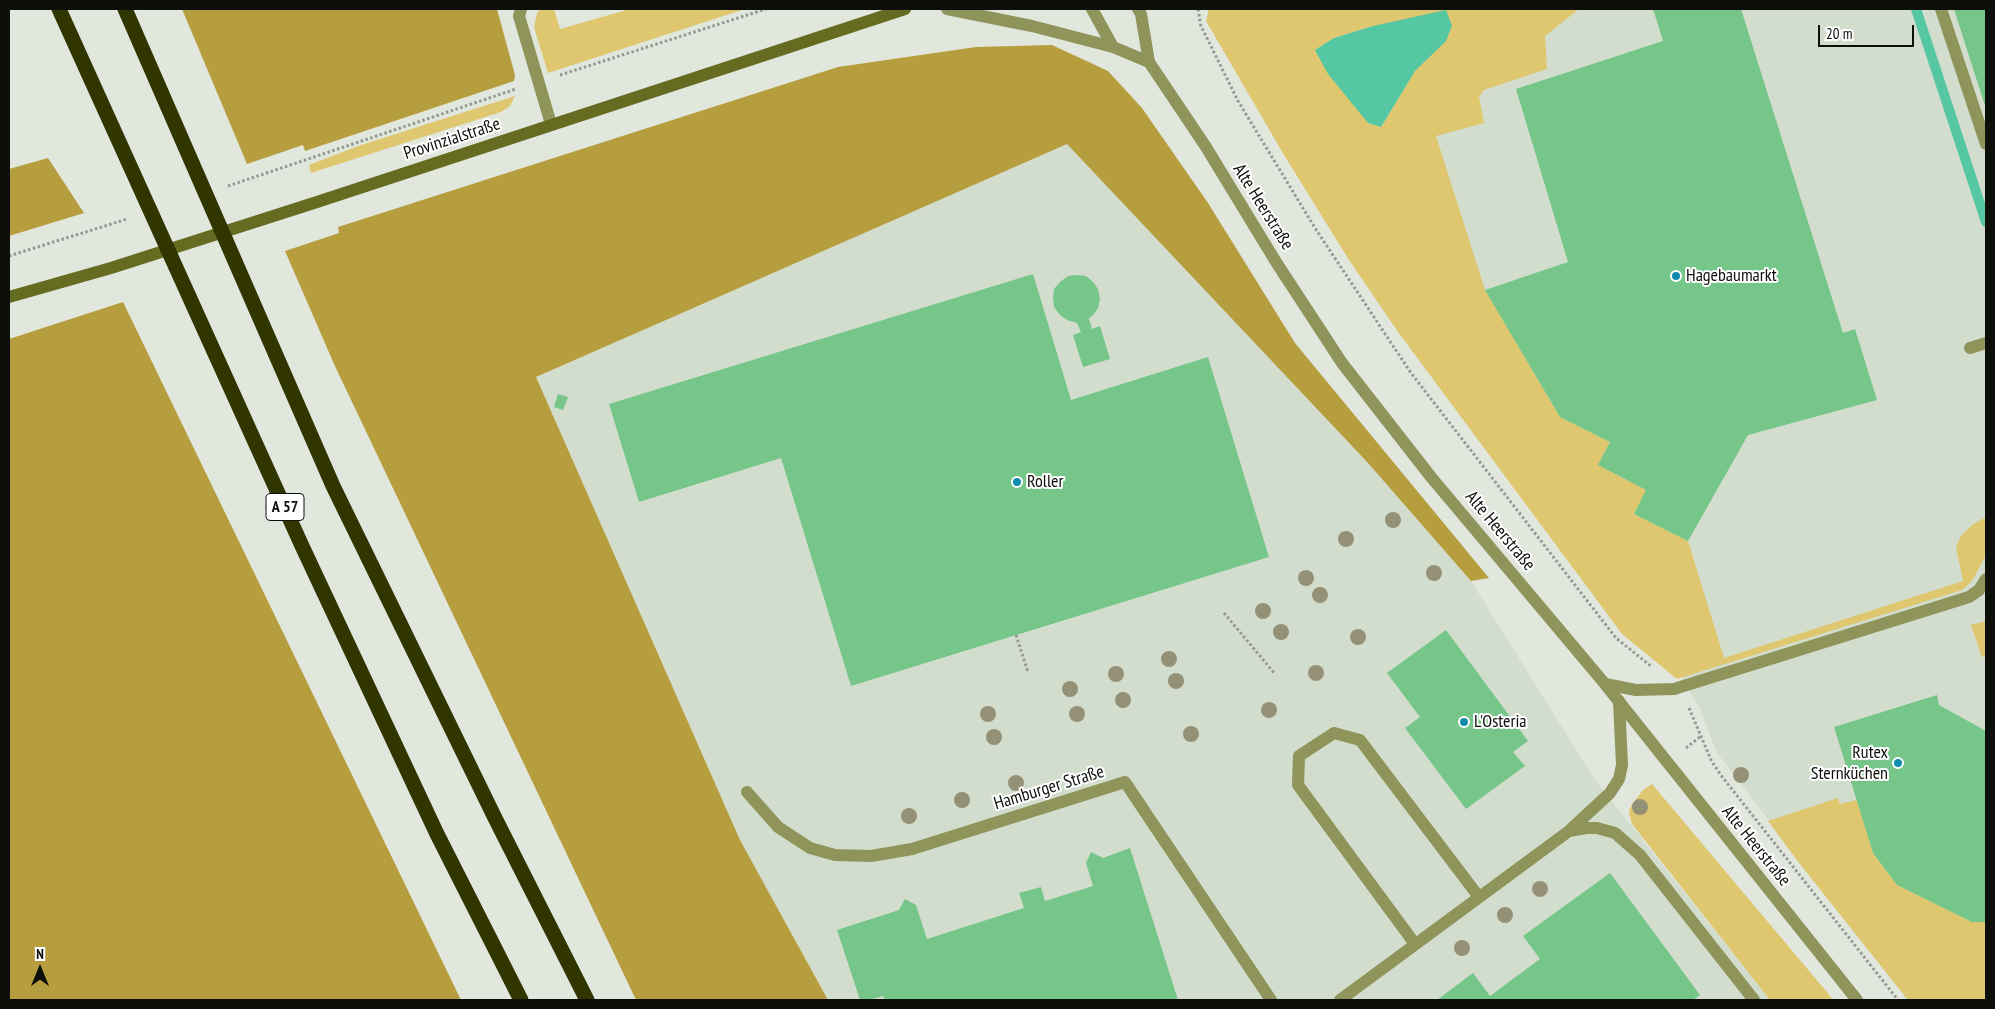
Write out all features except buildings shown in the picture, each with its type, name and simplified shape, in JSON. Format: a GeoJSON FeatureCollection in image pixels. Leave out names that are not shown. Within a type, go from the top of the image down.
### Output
{"type":"FeatureCollection","features":[{"type":"Feature","properties":{"kind":"highway","name":"A 57"},"geometry":{"type":"LineString","coordinates":[[59,9],[311,564],[437,834],[521,1000]]}},
{"type":"Feature","properties":{"kind":"highway"},"geometry":{"type":"LineString","coordinates":[[124,9],[333,486],[495,818],[587,1000]]}},
{"type":"Feature","properties":{"kind":"main road","name":"Provinzialstraße"},"geometry":{"type":"LineString","coordinates":[[9,297],[110,268],[270,217],[906,9]]}},
{"type":"Feature","properties":{"kind":"street"},"geometry":{"type":"LineString","coordinates":[[521,9],[519,16],[551,124]]}},
{"type":"Feature","properties":{"kind":"street"},"geometry":{"type":"LineString","coordinates":[[947,9],[1032,26],[1113,47],[1149,62]]}},
{"type":"Feature","properties":{"kind":"street"},"geometry":{"type":"LineString","coordinates":[[1092,9],[1113,47]]}},
{"type":"Feature","properties":{"kind":"street","name":"Alte Heerstraße"},"geometry":{"type":"LineString","coordinates":[[1138,9],[1141,14],[1149,62],[1206,147],[1276,262],[1342,363],[1432,477],[1619,701],[1857,1000]]}},
{"type":"Feature","properties":{"kind":"street"},"geometry":{"type":"LineString","coordinates":[[1941,9],[1986,144]]}},
{"type":"Feature","properties":{"kind":"street"},"geometry":{"type":"LineString","coordinates":[[1970,348],[1986,343]]}},
{"type":"Feature","properties":{"kind":"street"},"geometry":{"type":"LineString","coordinates":[[1605,684],[1636,690],[1674,689],[1969,597],[1979,590],[1986,579]]}},
{"type":"Feature","properties":{"kind":"street"},"geometry":{"type":"LineString","coordinates":[[1340,1000],[1569,831],[1610,793],[1619,779],[1622,765],[1619,701]]}},
{"type":"Feature","properties":{"kind":"street"},"geometry":{"type":"LineString","coordinates":[[1415,944],[1298,785],[1299,756],[1334,733],[1360,740],[1479,898]]}},
{"type":"Feature","properties":{"kind":"street","name":"Hamburger Straße"},"geometry":{"type":"LineString","coordinates":[[747,792],[778,827],[810,848],[835,855],[871,856],[912,850],[1125,782],[1271,1000]]}},
{"type":"Feature","properties":{"kind":"street"},"geometry":{"type":"LineString","coordinates":[[1569,831],[1597,828],[1615,833],[1627,842],[1640,855],[1754,1000]]}},
{"type":"Feature","properties":{"kind":"path"},"geometry":{"type":"LineString","coordinates":[[254,178],[539,82],[766,9]]}},
{"type":"Feature","properties":{"kind":"path"},"geometry":{"type":"LineString","coordinates":[[1198,9],[1201,26],[1238,101],[1315,228],[1411,373],[1616,638],[1657,671],[1674,689],[1690,710],[1711,760],[1720,774],[1898,1000]]}},
{"type":"Feature","properties":{"kind":"path"},"geometry":{"type":"LineString","coordinates":[[9,256],[94,229]]}},
{"type":"Feature","properties":{"kind":"path"},"geometry":{"type":"LineString","coordinates":[[1224,612],[1274,674]]}},
{"type":"Feature","properties":{"kind":"path"},"geometry":{"type":"LineString","coordinates":[[1016,635],[1028,672]]}},
{"type":"Feature","properties":{"kind":"shaded area"},"geometry":{"type":"Polygon","coordinates":[[[182,9],[497,9],[515,75],[514,81],[305,151],[303,145],[247,164],[182,9]]]}},
{"type":"Feature","properties":{"kind":"shaded area"},"geometry":{"type":"Polygon","coordinates":[[[541,9],[554,9],[560,29],[630,9],[745,9],[548,73],[534,27],[537,13],[541,9]]]}},
{"type":"Feature","properties":{"kind":"shaded area"},"geometry":{"type":"Polygon","coordinates":[[[1209,9],[1579,9],[1545,36],[1547,69],[1484,90],[1479,97],[1484,123],[1436,136],[1485,290],[1560,417],[1610,442],[1598,465],[1646,490],[1634,514],[1688,541],[1724,658],[1963,581],[1956,547],[1961,536],[1972,525],[1986,517],[1986,555],[1972,581],[1962,590],[1677,679],[1622,634],[1398,332],[1349,260],[1284,155],[1206,21],[1209,9]],[[1373,26],[1334,38],[1315,50],[1368,123],[1381,127],[1415,71],[1446,40],[1373,26]]]}},
{"type":"Feature","properties":{"kind":"shaded area"},"geometry":{"type":"Polygon","coordinates":[[[1290,9],[1986,9],[1986,1000],[1907,1000],[1717,753],[1700,709],[1290,9]]]}},
{"type":"Feature","properties":{"kind":"shaded area"},"geometry":{"type":"Polygon","coordinates":[[[1446,10],[1452,26],[1446,41],[1415,71],[1381,127],[1368,123],[1328,74],[1315,50],[1334,38],[1373,26],[1446,10]]]}},
{"type":"Feature","properties":{"kind":"shaded area"},"geometry":{"type":"Polygon","coordinates":[[[1052,45],[1108,71],[1142,108],[1208,203],[1295,343],[1489,578],[1471,581],[1368,463],[1067,144],[536,377],[740,840],[828,1000],[636,1000],[334,364],[285,251],[339,233],[338,227],[838,67],[976,47],[1052,45]]]}},
{"type":"Feature","properties":{"kind":"shaded area"},"geometry":{"type":"Polygon","coordinates":[[[515,96],[510,106],[501,112],[311,173],[309,165],[358,146],[515,96]]]}},
{"type":"Feature","properties":{"kind":"shaded area"},"geometry":{"type":"Polygon","coordinates":[[[1067,143],[1368,463],[1471,581],[1595,780],[1770,1000],[828,1000],[740,840],[536,377],[1067,143]]]}},
{"type":"Feature","properties":{"kind":"shaded area"},"geometry":{"type":"Polygon","coordinates":[[[48,158],[84,213],[9,236],[9,169],[48,158]]]}},
{"type":"Feature","properties":{"kind":"shaded area"},"geometry":{"type":"Polygon","coordinates":[[[123,302],[461,1000],[9,1000],[9,339],[123,302]]]}},
{"type":"Feature","properties":{"kind":"shaded area"},"geometry":{"type":"Polygon","coordinates":[[[1986,621],[1986,656],[1982,657],[1971,625],[1986,621]]]}},
{"type":"Feature","properties":{"kind":"shaded area"},"geometry":{"type":"Polygon","coordinates":[[[1652,784],[1833,1000],[1770,1000],[1632,824],[1629,813],[1631,806],[1643,790],[1652,784]]]}},
{"type":"Feature","properties":{"kind":"shaded area"},"geometry":{"type":"Polygon","coordinates":[[[1838,798],[1840,804],[1857,800],[1873,853],[1897,885],[1972,922],[1986,922],[1986,1000],[1908,1000],[1768,821],[1838,798]]]}},
{"type":"Feature","properties":{"kind":"waterway"},"geometry":{"type":"LineString","coordinates":[[1916,9],[1986,222]]}},
{"type":"Feature","properties":{"kind":"place","name":"Hagebaumarkt"},"geometry":{"type":"Point","coordinates":[1676,276]}},
{"type":"Feature","properties":{"kind":"place","name":"Roller"},"geometry":{"type":"Point","coordinates":[1017,482]}},
{"type":"Feature","properties":{"kind":"place","name":"L'Osteria"},"geometry":{"type":"Point","coordinates":[1464,722]}},
{"type":"Feature","properties":{"kind":"place","name":"Rutex Sternküchen"},"geometry":{"type":"Point","coordinates":[1898,763]}}]}
